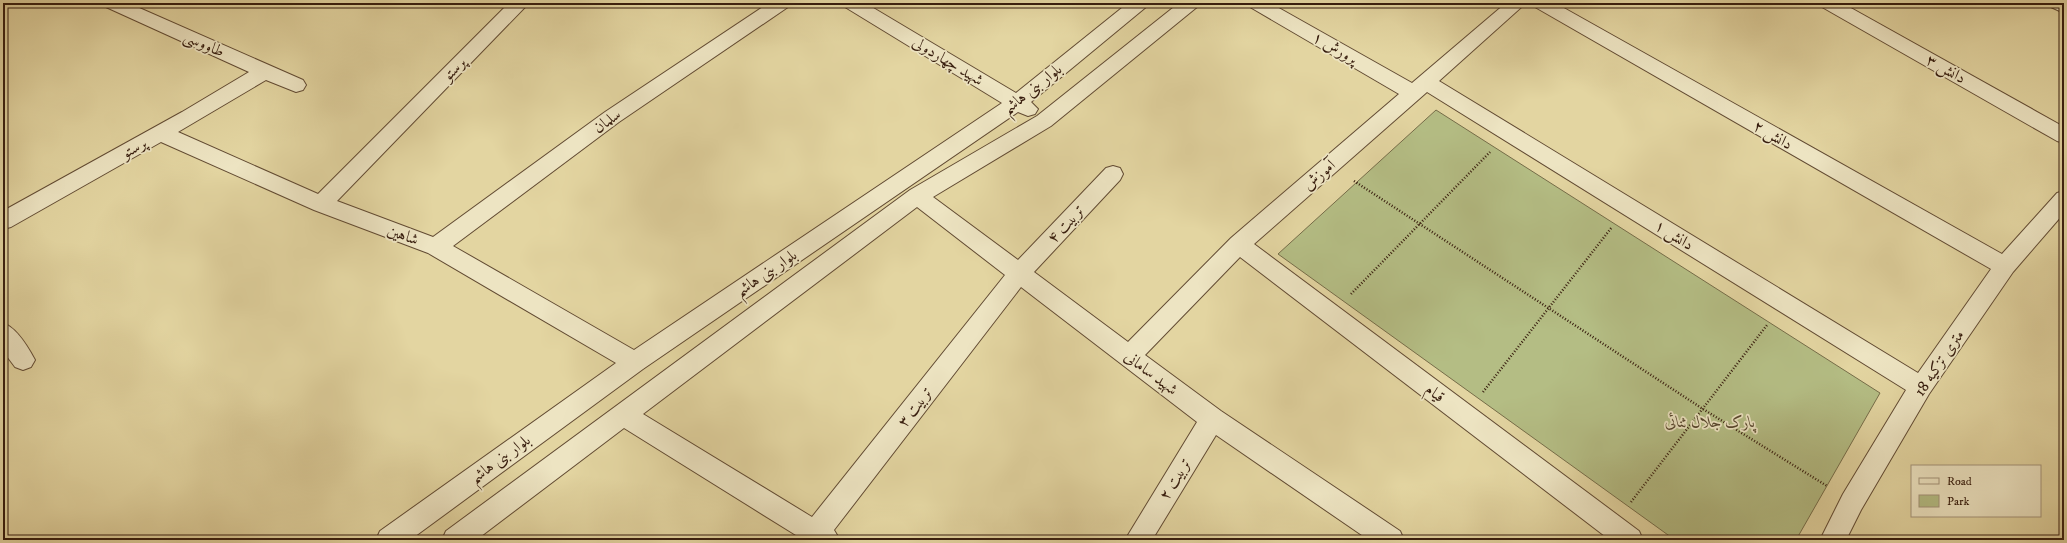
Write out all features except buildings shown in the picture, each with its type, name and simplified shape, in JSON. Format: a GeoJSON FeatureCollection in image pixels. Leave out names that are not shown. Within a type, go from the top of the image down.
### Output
{"type":"FeatureCollection","features":[{"type":"Feature","properties":{"kind":"street","name":"طاووسی"},"geometry":{"type":"LineString","coordinates":[[112,3],[296,85]]}},
{"type":"Feature","properties":{"kind":"street","name":"پرستو"},"geometry":{"type":"LineString","coordinates":[[321,204],[520,3]]}},
{"type":"Feature","properties":{"kind":"street","name":"سلمان"},"geometry":{"type":"LineString","coordinates":[[436,247],[612,117],[782,3]]}},
{"type":"Feature","properties":{"kind":"street","name":"شهید چهاردولی"},"geometry":{"type":"LineString","coordinates":[[851,3],[1018,102],[1044,120]]}},
{"type":"Feature","properties":{"kind":"street","name":"بلوار بنی هاشم"},"geometry":{"type":"LineString","coordinates":[[388,540],[634,362],[1018,102],[1140,3]]}},
{"type":"Feature","properties":{"kind":"street","name":"بلوار بنی هاشم"},"geometry":{"type":"LineString","coordinates":[[455,540],[917,196],[1044,120],[1191,3]]}},
{"type":"Feature","properties":{"kind":"street","name":"پرورش ۱"},"geometry":{"type":"LineString","coordinates":[[1256,3],[1420,88]]}},
{"type":"Feature","properties":{"kind":"street","name":"آموزش"},"geometry":{"type":"LineString","coordinates":[[1129,356],[1239,244],[1517,3]]}},
{"type":"Feature","properties":{"kind":"street","name":"دانش ۲"},"geometry":{"type":"LineString","coordinates":[[1541,3],[2005,266]]}},
{"type":"Feature","properties":{"kind":"street","name":"دانش ۳"},"geometry":{"type":"LineString","coordinates":[[1828,3],[2064,136]]}},
{"type":"Feature","properties":{"kind":"street"},"geometry":{"type":"LineString","coordinates":[[2057,3],[2064,6]]}},
{"type":"Feature","properties":{"kind":"street","name":"پرستو"},"geometry":{"type":"LineString","coordinates":[[3,221],[160,133],[264,72]]}},
{"type":"Feature","properties":{"kind":"street","name":"دانش ۱"},"geometry":{"type":"LineString","coordinates":[[1420,88],[1509,133],[1921,387]]}},
{"type":"Feature","properties":{"kind":"street","name":"شاهین"},"geometry":{"type":"LineString","coordinates":[[160,133],[321,204],[436,247],[634,362]]}},
{"type":"Feature","properties":{"kind":"street","name":"تربیت ۴"},"geometry":{"type":"LineString","coordinates":[[1019,273],[1113,174]]}},
{"type":"Feature","properties":{"kind":"street","name":"شهید سامانی"},"geometry":{"type":"LineString","coordinates":[[917,196],[1212,419],[1391,540]]}},
{"type":"Feature","properties":{"kind":"street","name":"18 متری تزکیه"},"geometry":{"type":"LineString","coordinates":[[1833,540],[1852,502],[1921,387],[2005,266],[2064,199]]}},
{"type":"Feature","properties":{"kind":"street","name":"قیام"},"geometry":{"type":"LineString","coordinates":[[1239,244],[1621,534]]}},
{"type":"Feature","properties":{"kind":"street","name":"تربیت ۳"},"geometry":{"type":"LineString","coordinates":[[818,538],[1019,273]]}},
{"type":"Feature","properties":{"kind":"street"},"geometry":{"type":"LineString","coordinates":[[3,333],[23,360]]}},
{"type":"Feature","properties":{"kind":"street"},"geometry":{"type":"LineString","coordinates":[[624,414],[818,538]]}},
{"type":"Feature","properties":{"kind":"street","name":"تربیت ۲"},"geometry":{"type":"LineString","coordinates":[[1138,540],[1212,419]]}},
{"type":"Feature","properties":{"kind":"path"},"geometry":{"type":"LineString","coordinates":[[1332,315],[1343,301],[1509,133]]}},
{"type":"Feature","properties":{"kind":"path"},"geometry":{"type":"LineString","coordinates":[[1330,166],[1703,408],[1852,502]]}},
{"type":"Feature","properties":{"kind":"path"},"geometry":{"type":"LineString","coordinates":[[1466,416],[1478,398],[1628,206]]}},
{"type":"Feature","properties":{"kind":"path"},"geometry":{"type":"LineString","coordinates":[[1621,534],[1703,408],[1784,302]]}},
{"type":"Feature","properties":{"kind":"green space","name":"پارک جلال ثنائی"},"geometry":{"type":"Polygon","coordinates":[[[1436,110],[1880,393],[1796,540],[1675,540],[1278,254],[1436,110]]]}}]}
